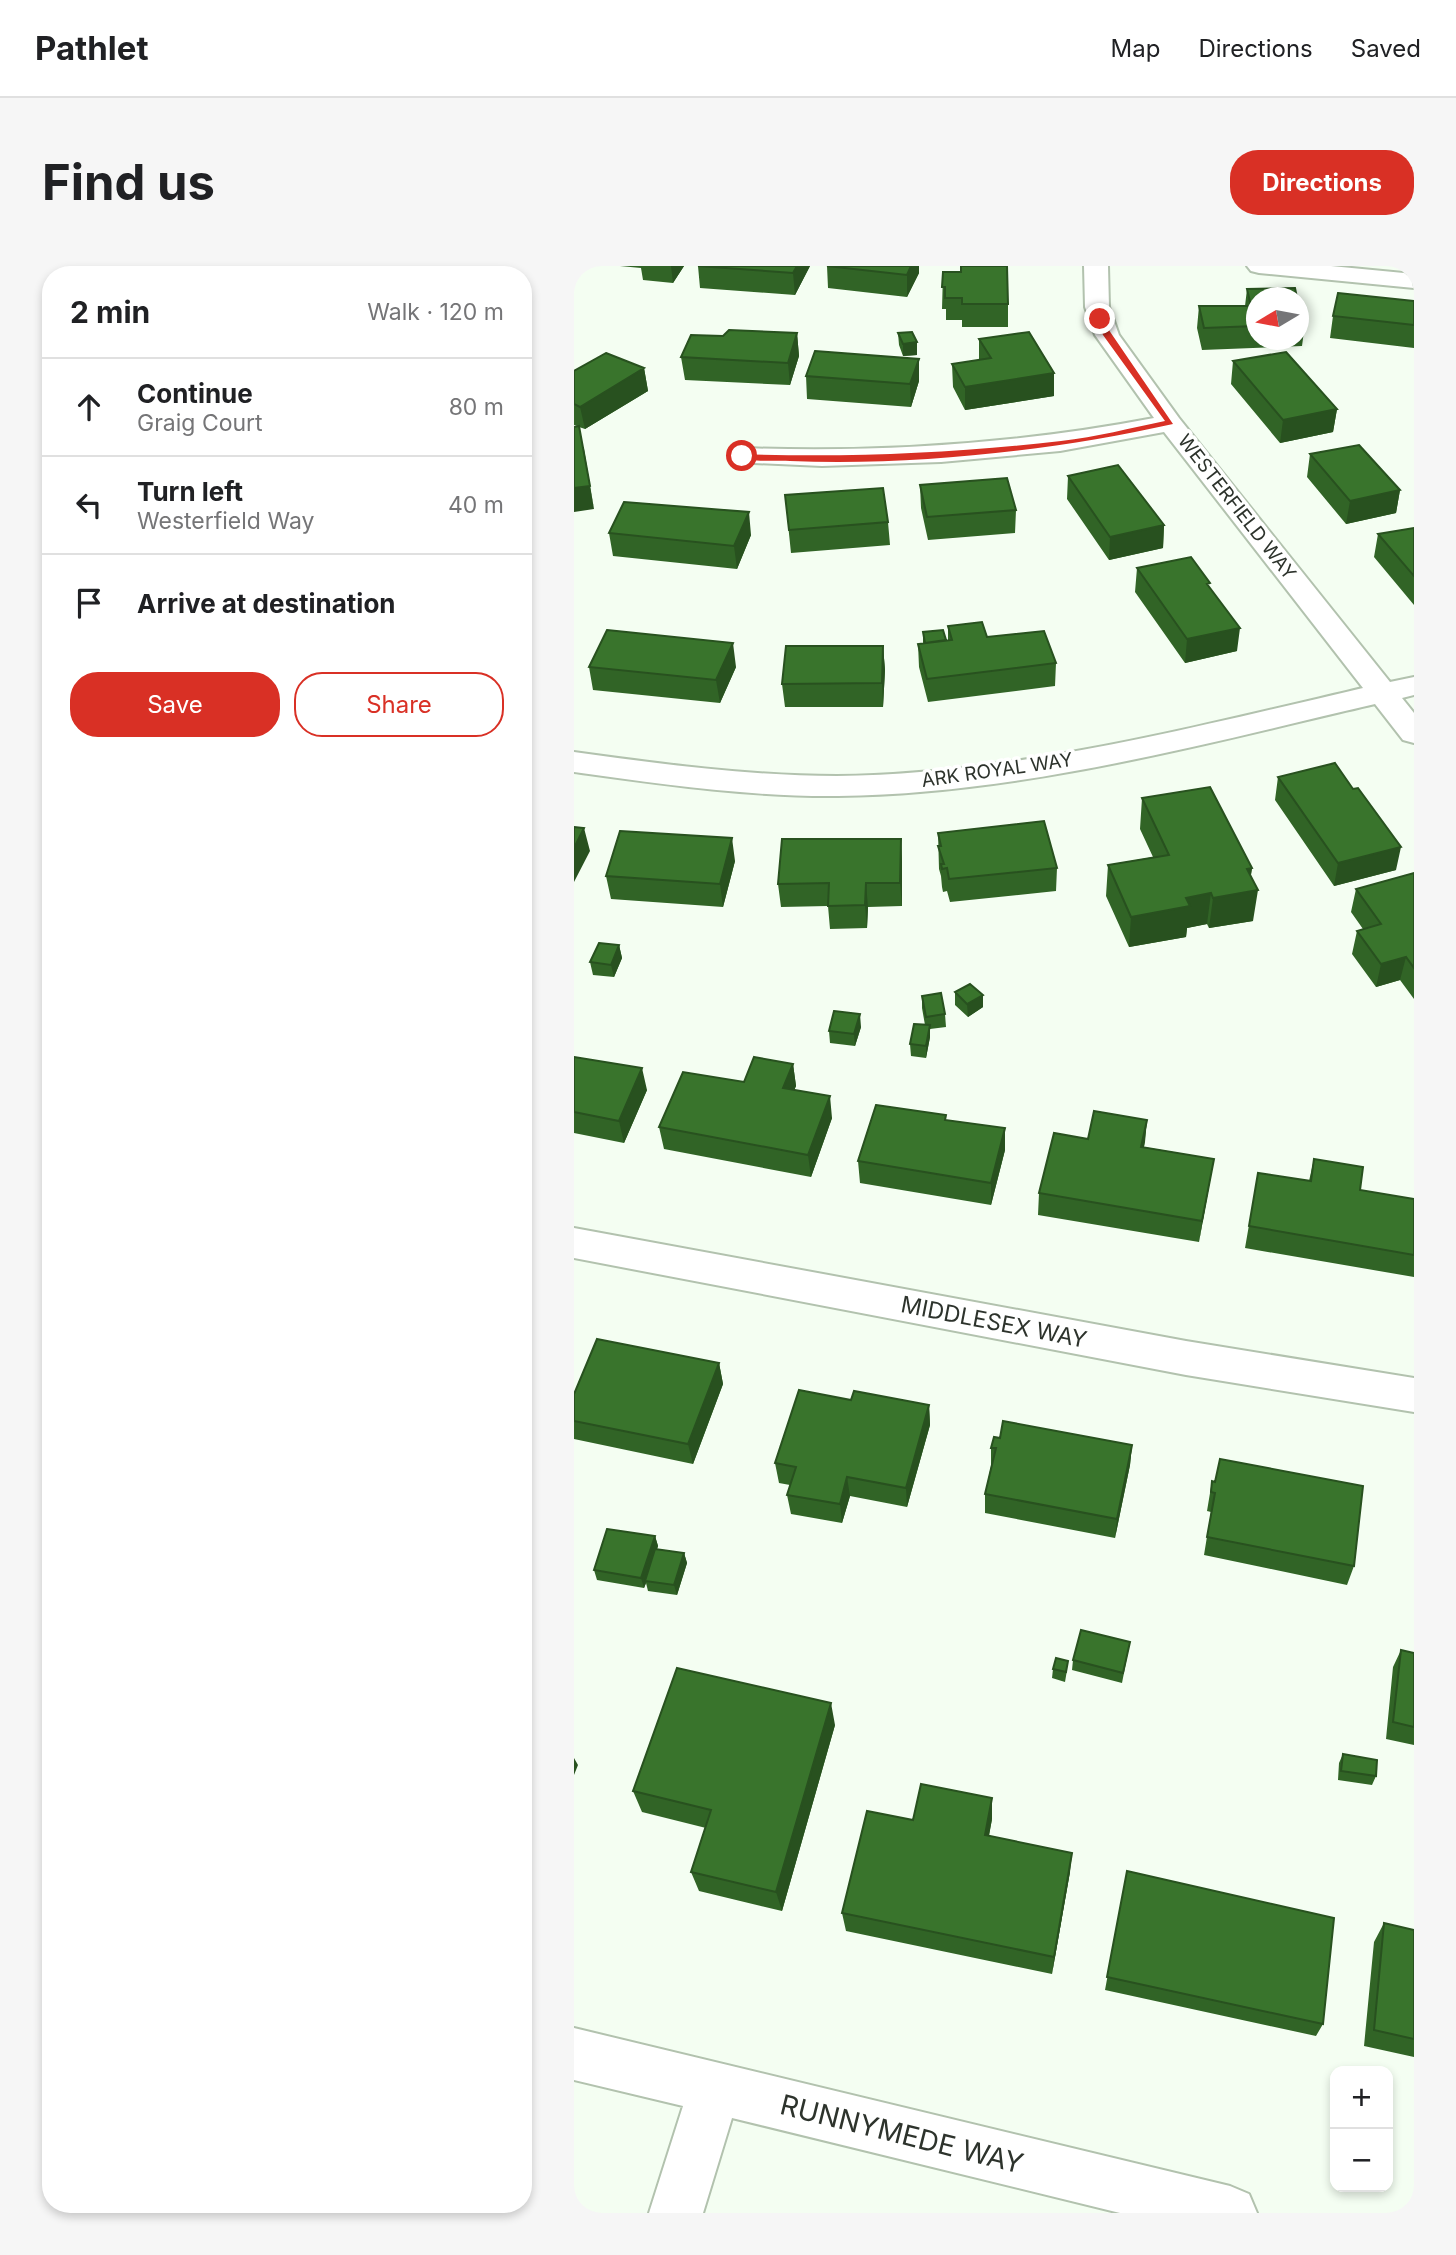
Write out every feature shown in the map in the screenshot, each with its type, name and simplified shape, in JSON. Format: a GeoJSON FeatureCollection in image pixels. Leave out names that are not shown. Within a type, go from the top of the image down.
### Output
{"type":"FeatureCollection","features":[{"type":"Feature","properties":{"kind":"street","name":"WESTERFIELD WAY"},"geometry":{"type":"LineString","coordinates":[[1096,266],[1097,307],[1103,327],[1170,423],[1414,733]]}},
{"type":"Feature","properties":{"kind":"street"},"geometry":{"type":"LineString","coordinates":[[1259,266],[1414,281]]}},
{"type":"Feature","properties":{"kind":"street"},"geometry":{"type":"LineString","coordinates":[[742,456],[819,459],[908,457],[1063,443],[1170,423]]}},
{"type":"Feature","properties":{"kind":"street","name":"ARK ROYAL WAY"},"geometry":{"type":"LineString","coordinates":[[574,762],[768,783],[872,785],[969,776],[1073,761],[1192,737],[1414,686]]}},
{"type":"Feature","properties":{"kind":"street","name":"MIDDLESEX WAY"},"geometry":{"type":"LineString","coordinates":[[574,1243],[1172,1356],[1414,1395]]}},
{"type":"Feature","properties":{"kind":"street","name":"RUNNYMEDE WAY"},"geometry":{"type":"LineString","coordinates":[[574,2054],[1230,2213]]}},
{"type":"Feature","properties":{"kind":"street"},"geometry":{"type":"LineString","coordinates":[[676,2213],[715,2089]]}},
{"type":"Feature","properties":{"kind":"building"},"geometry":{"type":"Polygon","coordinates":[[[698,266],[797,266],[793,273],[698,266]]]}},
{"type":"Feature","properties":{"kind":"building"},"geometry":{"type":"Polygon","coordinates":[[[827,266],[911,266],[907,275],[827,266]]]}},
{"type":"Feature","properties":{"kind":"building"},"geometry":{"type":"Polygon","coordinates":[[[961,266],[1007,266],[1008,304],[962,304],[962,298],[945,298],[945,287],[942,287],[943,272],[961,272],[961,266]]]}},
{"type":"Feature","properties":{"kind":"building"},"geometry":{"type":"Polygon","coordinates":[[[1338,293],[1414,301],[1414,325],[1333,316],[1338,293]]]}},
{"type":"Feature","properties":{"kind":"building"},"geometry":{"type":"Polygon","coordinates":[[[1199,306],[1246,306],[1246,326],[1204,328],[1199,306]]]}},
{"type":"Feature","properties":{"kind":"building"},"geometry":{"type":"Polygon","coordinates":[[[729,330],[797,333],[788,363],[681,357],[691,335],[723,336],[729,330]]]}},
{"type":"Feature","properties":{"kind":"building"},"geometry":{"type":"Polygon","coordinates":[[[912,332],[917,342],[903,344],[898,333],[912,332]]]}},
{"type":"Feature","properties":{"kind":"building"},"geometry":{"type":"Polygon","coordinates":[[[1029,332],[1054,373],[965,387],[952,364],[991,358],[979,339],[1029,332]]]}},
{"type":"Feature","properties":{"kind":"building"},"geometry":{"type":"Polygon","coordinates":[[[815,351],[919,359],[910,384],[806,376],[815,351]]]}},
{"type":"Feature","properties":{"kind":"building"},"geometry":{"type":"Polygon","coordinates":[[[1286,352],[1337,409],[1283,420],[1233,361],[1286,352]]]}},
{"type":"Feature","properties":{"kind":"building"},"geometry":{"type":"Polygon","coordinates":[[[606,353],[644,368],[580,407],[574,404],[574,371],[606,353]]]}},
{"type":"Feature","properties":{"kind":"building"},"geometry":{"type":"Polygon","coordinates":[[[579,426],[590,486],[574,488],[574,427],[579,426]]]}},
{"type":"Feature","properties":{"kind":"building"},"geometry":{"type":"Polygon","coordinates":[[[1359,445],[1400,490],[1350,501],[1310,454],[1359,445]]]}},
{"type":"Feature","properties":{"kind":"building"},"geometry":{"type":"Polygon","coordinates":[[[1118,465],[1164,525],[1110,537],[1068,476],[1118,465]]]}},
{"type":"Feature","properties":{"kind":"building"},"geometry":{"type":"Polygon","coordinates":[[[1007,478],[1016,510],[927,517],[920,485],[1007,478]]]}},
{"type":"Feature","properties":{"kind":"building"},"geometry":{"type":"Polygon","coordinates":[[[883,488],[888,522],[789,530],[785,495],[883,488]]]}},
{"type":"Feature","properties":{"kind":"building"},"geometry":{"type":"Polygon","coordinates":[[[624,502],[749,512],[734,546],[609,533],[624,502]]]}},
{"type":"Feature","properties":{"kind":"building"},"geometry":{"type":"Polygon","coordinates":[[[1414,528],[1414,576],[1378,534],[1414,528]]]}},
{"type":"Feature","properties":{"kind":"building"},"geometry":{"type":"Polygon","coordinates":[[[1191,557],[1210,583],[1207,584],[1240,628],[1187,639],[1137,568],[1191,557]]]}},
{"type":"Feature","properties":{"kind":"building"},"geometry":{"type":"Polygon","coordinates":[[[982,622],[987,637],[1044,631],[1056,663],[927,679],[918,644],[952,640],[948,626],[982,622]]]}},
{"type":"Feature","properties":{"kind":"building"},"geometry":{"type":"Polygon","coordinates":[[[607,630],[733,643],[716,680],[589,667],[607,630]]]}},
{"type":"Feature","properties":{"kind":"building"},"geometry":{"type":"Polygon","coordinates":[[[943,630],[946,640],[925,643],[923,632],[943,630]]]}},
{"type":"Feature","properties":{"kind":"building"},"geometry":{"type":"Polygon","coordinates":[[[786,646],[883,646],[882,683],[782,684],[786,646]]]}},
{"type":"Feature","properties":{"kind":"building"},"geometry":{"type":"Polygon","coordinates":[[[1335,763],[1353,789],[1358,788],[1401,847],[1338,863],[1278,777],[1335,763]]]}},
{"type":"Feature","properties":{"kind":"building"},"geometry":{"type":"Polygon","coordinates":[[[1210,787],[1252,868],[1247,869],[1258,890],[1213,898],[1211,893],[1186,898],[1190,906],[1131,917],[1108,865],[1169,855],[1142,798],[1210,787]]]}},
{"type":"Feature","properties":{"kind":"building"},"geometry":{"type":"Polygon","coordinates":[[[1044,821],[1057,868],[949,879],[947,868],[942,869],[941,864],[944,864],[938,846],[941,846],[938,833],[1044,821]]]}},
{"type":"Feature","properties":{"kind":"building"},"geometry":{"type":"Polygon","coordinates":[[[574,827],[584,828],[574,848],[574,827]]]}},
{"type":"Feature","properties":{"kind":"building"},"geometry":{"type":"Polygon","coordinates":[[[620,831],[732,838],[720,884],[606,876],[620,831]]]}},
{"type":"Feature","properties":{"kind":"building"},"geometry":{"type":"Polygon","coordinates":[[[782,839],[901,839],[900,883],[866,883],[865,905],[828,906],[829,883],[778,884],[782,839]]]}},
{"type":"Feature","properties":{"kind":"building"},"geometry":{"type":"Polygon","coordinates":[[[1414,873],[1414,968],[1406,957],[1381,964],[1357,931],[1381,924],[1356,889],[1414,873]]]}},
{"type":"Feature","properties":{"kind":"building"},"geometry":{"type":"Polygon","coordinates":[[[599,943],[619,945],[611,965],[590,962],[599,943]]]}},
{"type":"Feature","properties":{"kind":"building"},"geometry":{"type":"Polygon","coordinates":[[[970,984],[983,995],[967,1004],[955,992],[970,984]]]}},
{"type":"Feature","properties":{"kind":"building"},"geometry":{"type":"Polygon","coordinates":[[[941,993],[945,1014],[926,1017],[922,996],[941,993]]]}},
{"type":"Feature","properties":{"kind":"building"},"geometry":{"type":"Polygon","coordinates":[[[834,1011],[860,1014],[854,1034],[829,1031],[834,1011]]]}},
{"type":"Feature","properties":{"kind":"building"},"geometry":{"type":"Polygon","coordinates":[[[914,1024],[930,1025],[926,1046],[910,1044],[914,1024]]]}},
{"type":"Feature","properties":{"kind":"building"},"geometry":{"type":"Polygon","coordinates":[[[574,1057],[642,1068],[619,1121],[574,1112],[574,1057]]]}},
{"type":"Feature","properties":{"kind":"building"},"geometry":{"type":"Polygon","coordinates":[[[754,1057],[793,1064],[783,1088],[830,1096],[808,1155],[659,1127],[683,1072],[744,1082],[754,1057]]]}},
{"type":"Feature","properties":{"kind":"building"},"geometry":{"type":"Polygon","coordinates":[[[876,1105],[946,1115],[945,1120],[1005,1128],[991,1183],[858,1161],[876,1105]]]}},
{"type":"Feature","properties":{"kind":"building"},"geometry":{"type":"Polygon","coordinates":[[[1094,1111],[1147,1120],[1141,1147],[1214,1159],[1202,1221],[1039,1193],[1054,1133],[1088,1139],[1094,1111]]]}},
{"type":"Feature","properties":{"kind":"building"},"geometry":{"type":"Polygon","coordinates":[[[1314,1159],[1363,1167],[1360,1190],[1414,1199],[1414,1255],[1249,1226],[1258,1173],[1311,1181],[1314,1159]]]}},
{"type":"Feature","properties":{"kind":"building"},"geometry":{"type":"Polygon","coordinates":[[[597,1339],[719,1363],[688,1444],[574,1421],[574,1394],[597,1339]]]}},
{"type":"Feature","properties":{"kind":"building"},"geometry":{"type":"Polygon","coordinates":[[[799,1390],[851,1400],[854,1391],[929,1405],[906,1488],[847,1477],[840,1504],[787,1495],[796,1467],[775,1463],[799,1390]]]}},
{"type":"Feature","properties":{"kind":"building"},"geometry":{"type":"Polygon","coordinates":[[[1003,1421],[1132,1445],[1117,1519],[985,1494],[996,1448],[991,1448],[994,1437],[1000,1438],[1003,1421]]]}},
{"type":"Feature","properties":{"kind":"building"},"geometry":{"type":"Polygon","coordinates":[[[1220,1459],[1363,1486],[1354,1566],[1207,1537],[1215,1493],[1211,1492],[1212,1481],[1215,1482],[1220,1459]]]}},
{"type":"Feature","properties":{"kind":"building"},"geometry":{"type":"Polygon","coordinates":[[[607,1529],[655,1536],[641,1578],[594,1570],[607,1529]]]}},
{"type":"Feature","properties":{"kind":"building"},"geometry":{"type":"Polygon","coordinates":[[[655,1549],[684,1553],[674,1585],[645,1581],[655,1549]]]}},
{"type":"Feature","properties":{"kind":"building"},"geometry":{"type":"Polygon","coordinates":[[[1081,1630],[1130,1642],[1123,1673],[1073,1660],[1081,1630]]]}},
{"type":"Feature","properties":{"kind":"building"},"geometry":{"type":"Polygon","coordinates":[[[1401,1650],[1414,1653],[1414,1727],[1393,1722],[1401,1650]]]}},
{"type":"Feature","properties":{"kind":"building"},"geometry":{"type":"Polygon","coordinates":[[[1056,1658],[1068,1661],[1066,1672],[1053,1669],[1056,1658]]]}},
{"type":"Feature","properties":{"kind":"building"},"geometry":{"type":"Polygon","coordinates":[[[677,1668],[831,1703],[776,1892],[691,1872],[711,1810],[633,1791],[677,1668]]]}},
{"type":"Feature","properties":{"kind":"building"},"geometry":{"type":"Polygon","coordinates":[[[1343,1754],[1377,1760],[1376,1776],[1341,1771],[1343,1754]]]}},
{"type":"Feature","properties":{"kind":"building"},"geometry":{"type":"Polygon","coordinates":[[[921,1784],[992,1798],[985,1835],[1072,1853],[1054,1957],[842,1913],[867,1811],[913,1820],[921,1784]]]}},
{"type":"Feature","properties":{"kind":"building"},"geometry":{"type":"Polygon","coordinates":[[[1127,1871],[1334,1918],[1323,2024],[1107,1977],[1127,1871]]]}},
{"type":"Feature","properties":{"kind":"building"},"geometry":{"type":"Polygon","coordinates":[[[1384,1923],[1414,1930],[1414,2039],[1374,2030],[1384,1923]]]}},
{"type":"Feature","properties":{"kind":"route"},"geometry":{"type":"LineString","coordinates":[[742,456],[819,459],[908,457],[1063,443],[1170,423],[1107,335],[1100,319]]}}]}
